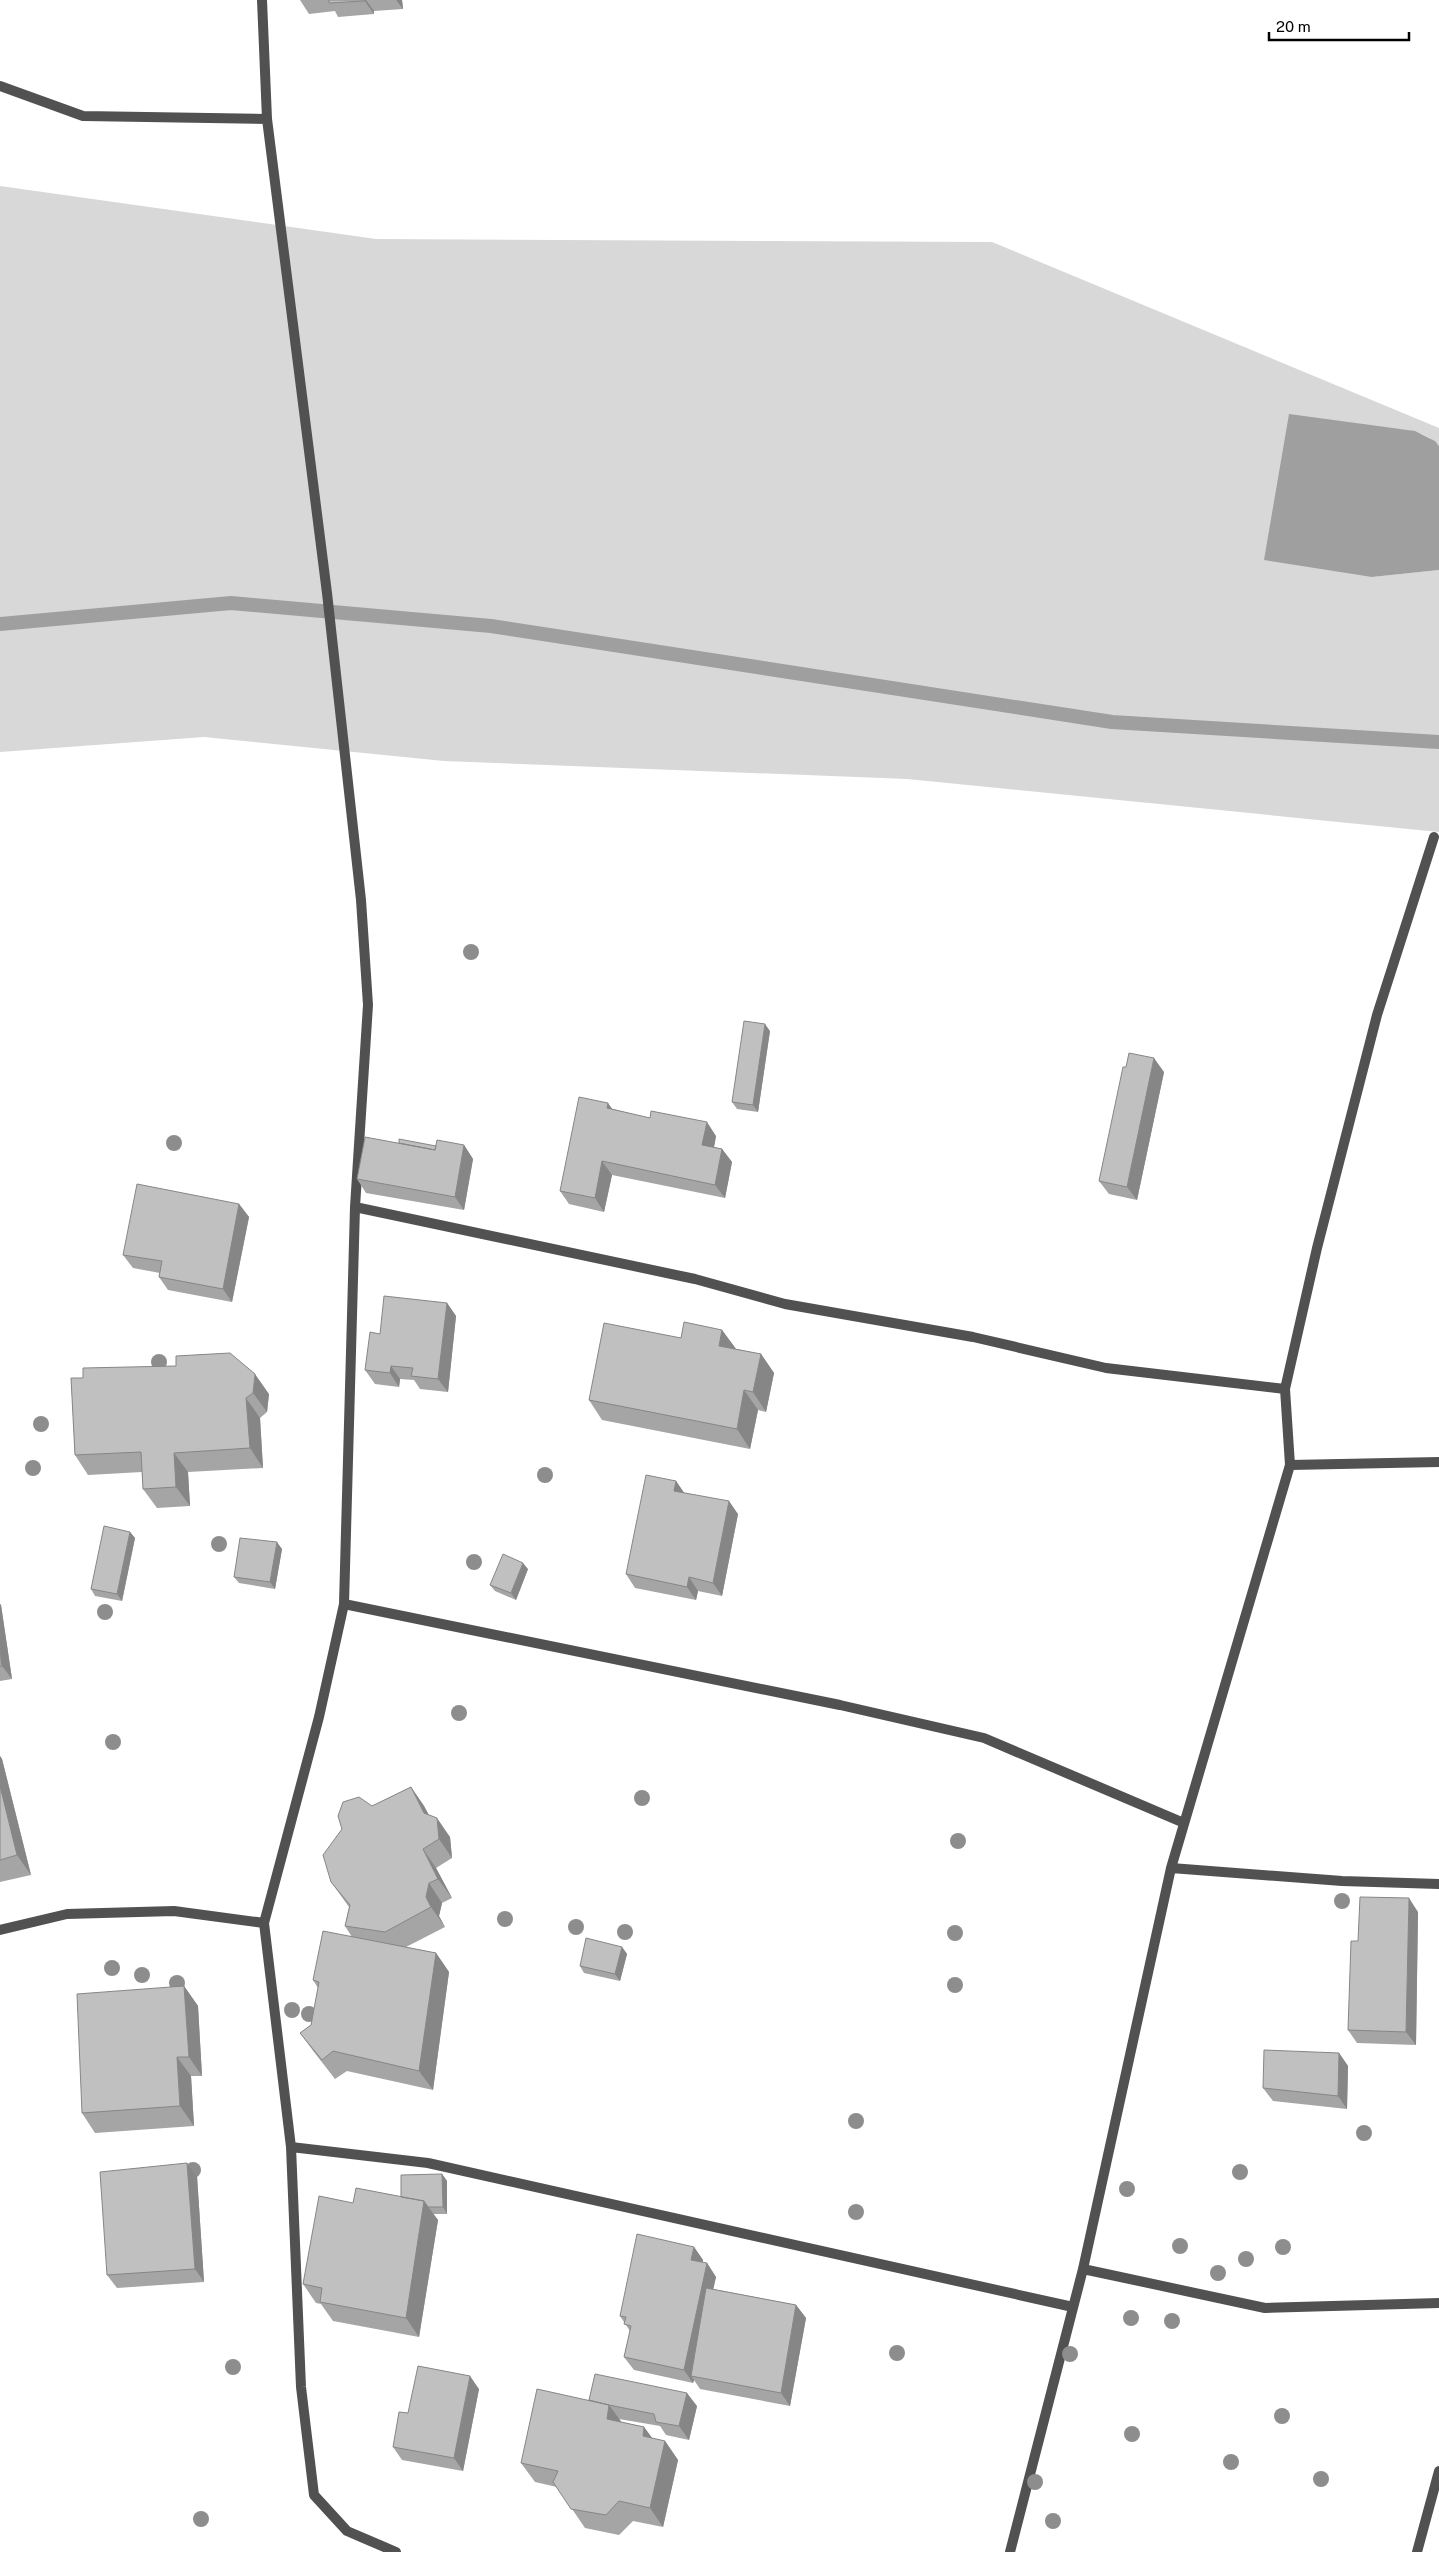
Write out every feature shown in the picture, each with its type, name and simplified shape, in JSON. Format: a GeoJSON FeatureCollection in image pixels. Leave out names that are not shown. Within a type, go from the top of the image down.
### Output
{"type":"FeatureCollection","features":[{"type":"Feature","properties":{"kind":"street"},"geometry":{"type":"LineString","coordinates":[[262,0],[267,119],[327,593],[361,900],[368,1005],[355,1208],[344,1604],[319,1717],[264,1923],[291,2147],[301,2386],[314,2494],[346,2531],[396,2552]]}},
{"type":"Feature","properties":{"kind":"street"},"geometry":{"type":"LineString","coordinates":[[0,86],[83,116],[267,119]]}},
{"type":"Feature","properties":{"kind":"street"},"geometry":{"type":"LineString","coordinates":[[1010,2552],[1083,2269],[1171,1868],[1290,1466],[1284,1389],[1317,1248],[1377,1015],[1434,837]]}},
{"type":"Feature","properties":{"kind":"street"},"geometry":{"type":"LineString","coordinates":[[355,1208],[695,1279],[784,1304],[973,1337],[1106,1368],[1284,1389]]}},
{"type":"Feature","properties":{"kind":"street"},"geometry":{"type":"LineString","coordinates":[[1290,1466],[1439,1462]]}},
{"type":"Feature","properties":{"kind":"street"},"geometry":{"type":"LineString","coordinates":[[344,1604],[840,1705],[984,1738],[1184,1823]]}},
{"type":"Feature","properties":{"kind":"street"},"geometry":{"type":"LineString","coordinates":[[1171,1868],[1342,1881],[1439,1884]]}},
{"type":"Feature","properties":{"kind":"street"},"geometry":{"type":"LineString","coordinates":[[0,1930],[67,1914],[174,1911],[264,1923]]}},
{"type":"Feature","properties":{"kind":"street"},"geometry":{"type":"LineString","coordinates":[[291,2147],[428,2163],[1073,2307]]}},
{"type":"Feature","properties":{"kind":"street"},"geometry":{"type":"LineString","coordinates":[[1083,2269],[1265,2308],[1439,2303]]}},
{"type":"Feature","properties":{"kind":"street"},"geometry":{"type":"LineString","coordinates":[[1416,2552],[1439,2470]]}},
{"type":"Feature","properties":{"kind":"shaded area"},"geometry":{"type":"Polygon","coordinates":[[[0,186],[376,239],[992,242],[1439,428],[1439,446],[1421,434],[1407,430],[1386,428],[1372,577],[1439,570],[1439,832],[907,779],[444,761],[204,737],[0,752],[0,186]]]}},
{"type":"Feature","properties":{"kind":"shaded area"},"geometry":{"type":"Polygon","coordinates":[[[1289,414],[1415,431],[1435,441],[1439,446],[1439,570],[1372,577],[1264,560],[1289,414]]]}},
{"type":"Feature","properties":{"kind":"building"},"geometry":{"type":"Polygon","coordinates":[[[329,0],[364,0],[364,1],[329,3],[329,0]]]}},
{"type":"Feature","properties":{"kind":"building"},"geometry":{"type":"Polygon","coordinates":[[[744,1021],[765,1024],[753,1105],[732,1102],[744,1021]]]}},
{"type":"Feature","properties":{"kind":"building"},"geometry":{"type":"Polygon","coordinates":[[[1129,1053],[1154,1058],[1127,1187],[1099,1181],[1123,1067],[1126,1067],[1129,1053]]]}},
{"type":"Feature","properties":{"kind":"building"},"geometry":{"type":"Polygon","coordinates":[[[579,1097],[608,1103],[607,1108],[650,1118],[651,1111],[707,1122],[702,1145],[722,1149],[715,1185],[602,1161],[595,1198],[560,1191],[579,1097]]]}},
{"type":"Feature","properties":{"kind":"building"},"geometry":{"type":"Polygon","coordinates":[[[365,1137],[435,1150],[437,1140],[464,1145],[455,1197],[357,1179],[365,1137]]]}},
{"type":"Feature","properties":{"kind":"building"},"geometry":{"type":"Polygon","coordinates":[[[399,1139],[436,1146],[435,1150],[399,1143],[399,1139]]]}},
{"type":"Feature","properties":{"kind":"building"},"geometry":{"type":"Polygon","coordinates":[[[137,1184],[239,1204],[223,1289],[159,1277],[162,1261],[123,1255],[137,1184]]]}},
{"type":"Feature","properties":{"kind":"building"},"geometry":{"type":"Polygon","coordinates":[[[384,1296],[447,1303],[438,1379],[411,1376],[413,1368],[391,1366],[390,1373],[365,1370],[370,1332],[380,1334],[384,1296]]]}},
{"type":"Feature","properties":{"kind":"building"},"geometry":{"type":"Polygon","coordinates":[[[684,1322],[722,1330],[719,1346],[761,1354],[753,1392],[744,1390],[737,1429],[589,1400],[604,1323],[681,1338],[684,1322]]]}},
{"type":"Feature","properties":{"kind":"building"},"geometry":{"type":"Polygon","coordinates":[[[230,1353],[255,1374],[253,1393],[246,1398],[250,1448],[174,1453],[176,1487],[143,1489],[141,1452],[75,1455],[71,1378],[83,1378],[83,1368],[176,1366],[176,1356],[230,1353]]]}},
{"type":"Feature","properties":{"kind":"building"},"geometry":{"type":"Polygon","coordinates":[[[646,1475],[676,1481],[674,1491],[729,1501],[713,1583],[689,1577],[687,1587],[626,1574],[646,1475]]]}},
{"type":"Feature","properties":{"kind":"building"},"geometry":{"type":"Polygon","coordinates":[[[104,1526],[130,1532],[117,1594],[91,1589],[104,1526]]]}},
{"type":"Feature","properties":{"kind":"building"},"geometry":{"type":"Polygon","coordinates":[[[240,1538],[277,1542],[270,1582],[234,1577],[240,1538]]]}},
{"type":"Feature","properties":{"kind":"building"},"geometry":{"type":"Polygon","coordinates":[[[503,1554],[523,1563],[511,1593],[490,1585],[503,1554]]]}},
{"type":"Feature","properties":{"kind":"building"},"geometry":{"type":"Polygon","coordinates":[[[0,1650],[2,1666],[0,1666],[0,1650]]]}},
{"type":"Feature","properties":{"kind":"building"},"geometry":{"type":"Polygon","coordinates":[[[0,1786],[17,1855],[0,1860],[0,1786]]]}},
{"type":"Feature","properties":{"kind":"building"},"geometry":{"type":"Polygon","coordinates":[[[411,1787],[424,1813],[437,1818],[439,1839],[423,1849],[438,1879],[429,1883],[426,1897],[431,1907],[385,1932],[345,1926],[350,1905],[331,1882],[323,1855],[342,1829],[338,1816],[343,1802],[359,1797],[372,1806],[411,1787]]]}},
{"type":"Feature","properties":{"kind":"building"},"geometry":{"type":"Polygon","coordinates":[[[1360,1897],[1409,1898],[1406,2032],[1348,2030],[1351,1941],[1358,1941],[1360,1897]]]}},
{"type":"Feature","properties":{"kind":"building"},"geometry":{"type":"Polygon","coordinates":[[[323,1931],[436,1953],[419,2071],[333,2051],[322,2060],[300,2033],[311,2025],[319,1982],[313,1980],[323,1931]]]}},
{"type":"Feature","properties":{"kind":"building"},"geometry":{"type":"Polygon","coordinates":[[[586,1938],[622,1947],[615,1974],[580,1966],[586,1938]]]}},
{"type":"Feature","properties":{"kind":"building"},"geometry":{"type":"Polygon","coordinates":[[[184,1986],[189,2057],[177,2057],[180,2106],[82,2113],[77,1994],[184,1986]]]}},
{"type":"Feature","properties":{"kind":"building"},"geometry":{"type":"Polygon","coordinates":[[[1264,2050],[1339,2053],[1338,2096],[1263,2088],[1264,2050]]]}},
{"type":"Feature","properties":{"kind":"building"},"geometry":{"type":"Polygon","coordinates":[[[187,2163],[195,2269],[107,2275],[100,2172],[187,2163]]]}},
{"type":"Feature","properties":{"kind":"building"},"geometry":{"type":"Polygon","coordinates":[[[442,2174],[443,2207],[428,2207],[424,2201],[401,2197],[401,2175],[442,2174]]]}},
{"type":"Feature","properties":{"kind":"building"},"geometry":{"type":"Polygon","coordinates":[[[356,2188],[424,2201],[406,2318],[320,2302],[322,2288],[303,2284],[319,2196],[353,2203],[356,2188]]]}},
{"type":"Feature","properties":{"kind":"building"},"geometry":{"type":"Polygon","coordinates":[[[637,2234],[694,2247],[691,2260],[707,2263],[684,2370],[624,2357],[631,2326],[624,2324],[626,2317],[620,2316],[637,2234]]]}},
{"type":"Feature","properties":{"kind":"building"},"geometry":{"type":"Polygon","coordinates":[[[706,2288],[796,2305],[781,2393],[691,2376],[706,2288]]]}},
{"type":"Feature","properties":{"kind":"building"},"geometry":{"type":"Polygon","coordinates":[[[418,2366],[470,2376],[454,2458],[393,2447],[399,2412],[408,2413],[418,2366]]]}},
{"type":"Feature","properties":{"kind":"building"},"geometry":{"type":"Polygon","coordinates":[[[595,2374],[687,2393],[679,2426],[656,2422],[654,2414],[589,2400],[595,2374]]]}},
{"type":"Feature","properties":{"kind":"building"},"geometry":{"type":"Polygon","coordinates":[[[537,2389],[609,2405],[607,2419],[644,2427],[643,2436],[665,2441],[650,2508],[619,2501],[606,2515],[571,2509],[553,2482],[558,2471],[521,2463],[537,2389]]]}},
{"type":"Feature","properties":{"kind":"waterway"},"geometry":{"type":"LineString","coordinates":[[0,624],[231,603],[491,626],[1112,722],[1439,742]]}}]}
